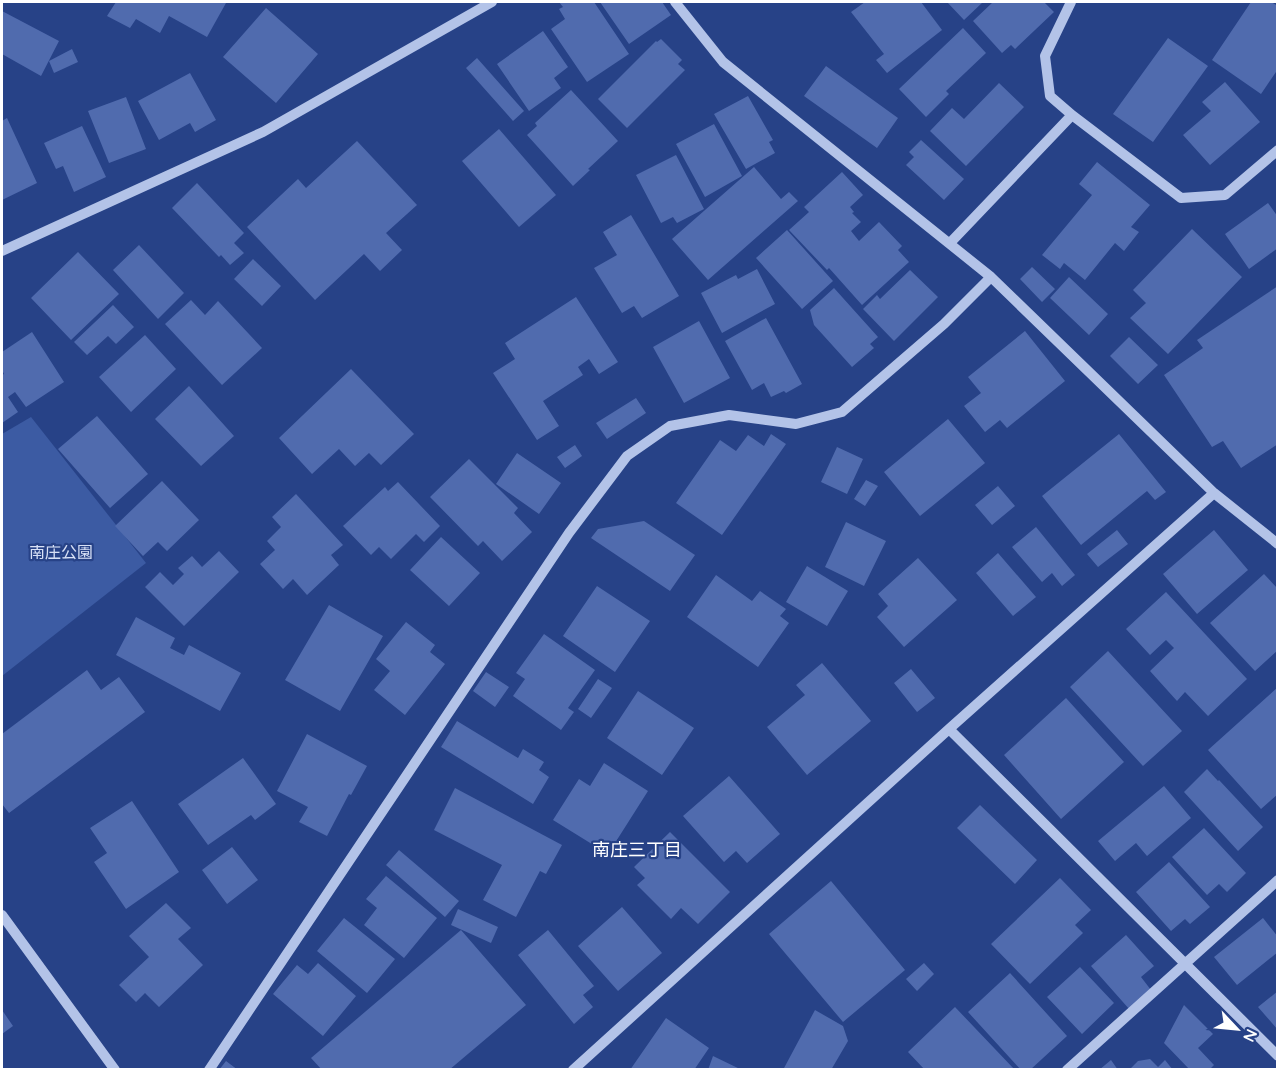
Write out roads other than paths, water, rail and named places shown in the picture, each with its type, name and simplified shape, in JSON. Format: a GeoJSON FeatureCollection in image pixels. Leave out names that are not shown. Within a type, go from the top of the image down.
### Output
{"type":"FeatureCollection","features":[{"type":"Feature","properties":{"kind":"street"},"geometry":{"type":"LineString","coordinates":[[2,251],[263,132],[492,2]]}},
{"type":"Feature","properties":{"kind":"street"},"geometry":{"type":"LineString","coordinates":[[675,2],[723,63],[991,278],[1214,493],[1278,544]]}},
{"type":"Feature","properties":{"kind":"street"},"geometry":{"type":"LineString","coordinates":[[1071,2],[1045,56],[1050,96],[1181,198],[1225,195],[1278,150]]}},
{"type":"Feature","properties":{"kind":"street"},"geometry":{"type":"LineString","coordinates":[[950,243],[1072,115]]}},
{"type":"Feature","properties":{"kind":"street"},"geometry":{"type":"LineString","coordinates":[[209,1070],[569,533],[627,456],[670,426],[729,415],[796,424],[842,412],[944,324],[991,278]]}},
{"type":"Feature","properties":{"kind":"street"},"geometry":{"type":"LineString","coordinates":[[573,1070],[949,729],[1214,493]]}},
{"type":"Feature","properties":{"kind":"street"},"geometry":{"type":"LineString","coordinates":[[949,729],[1278,1056]]}},
{"type":"Feature","properties":{"kind":"street"},"geometry":{"type":"LineString","coordinates":[[1067,1070],[1278,880]]}},
{"type":"Feature","properties":{"kind":"street"},"geometry":{"type":"LineString","coordinates":[[2,915],[115,1070]]}},
{"type":"Feature","properties":{"kind":"district","name":"南庄三丁目"},"geometry":{"type":"Point","coordinates":[637,850]}},
{"type":"Feature","properties":{"kind":"park label","name":"南庄公園"},"geometry":{"type":"Point","coordinates":[61,552]}}]}
